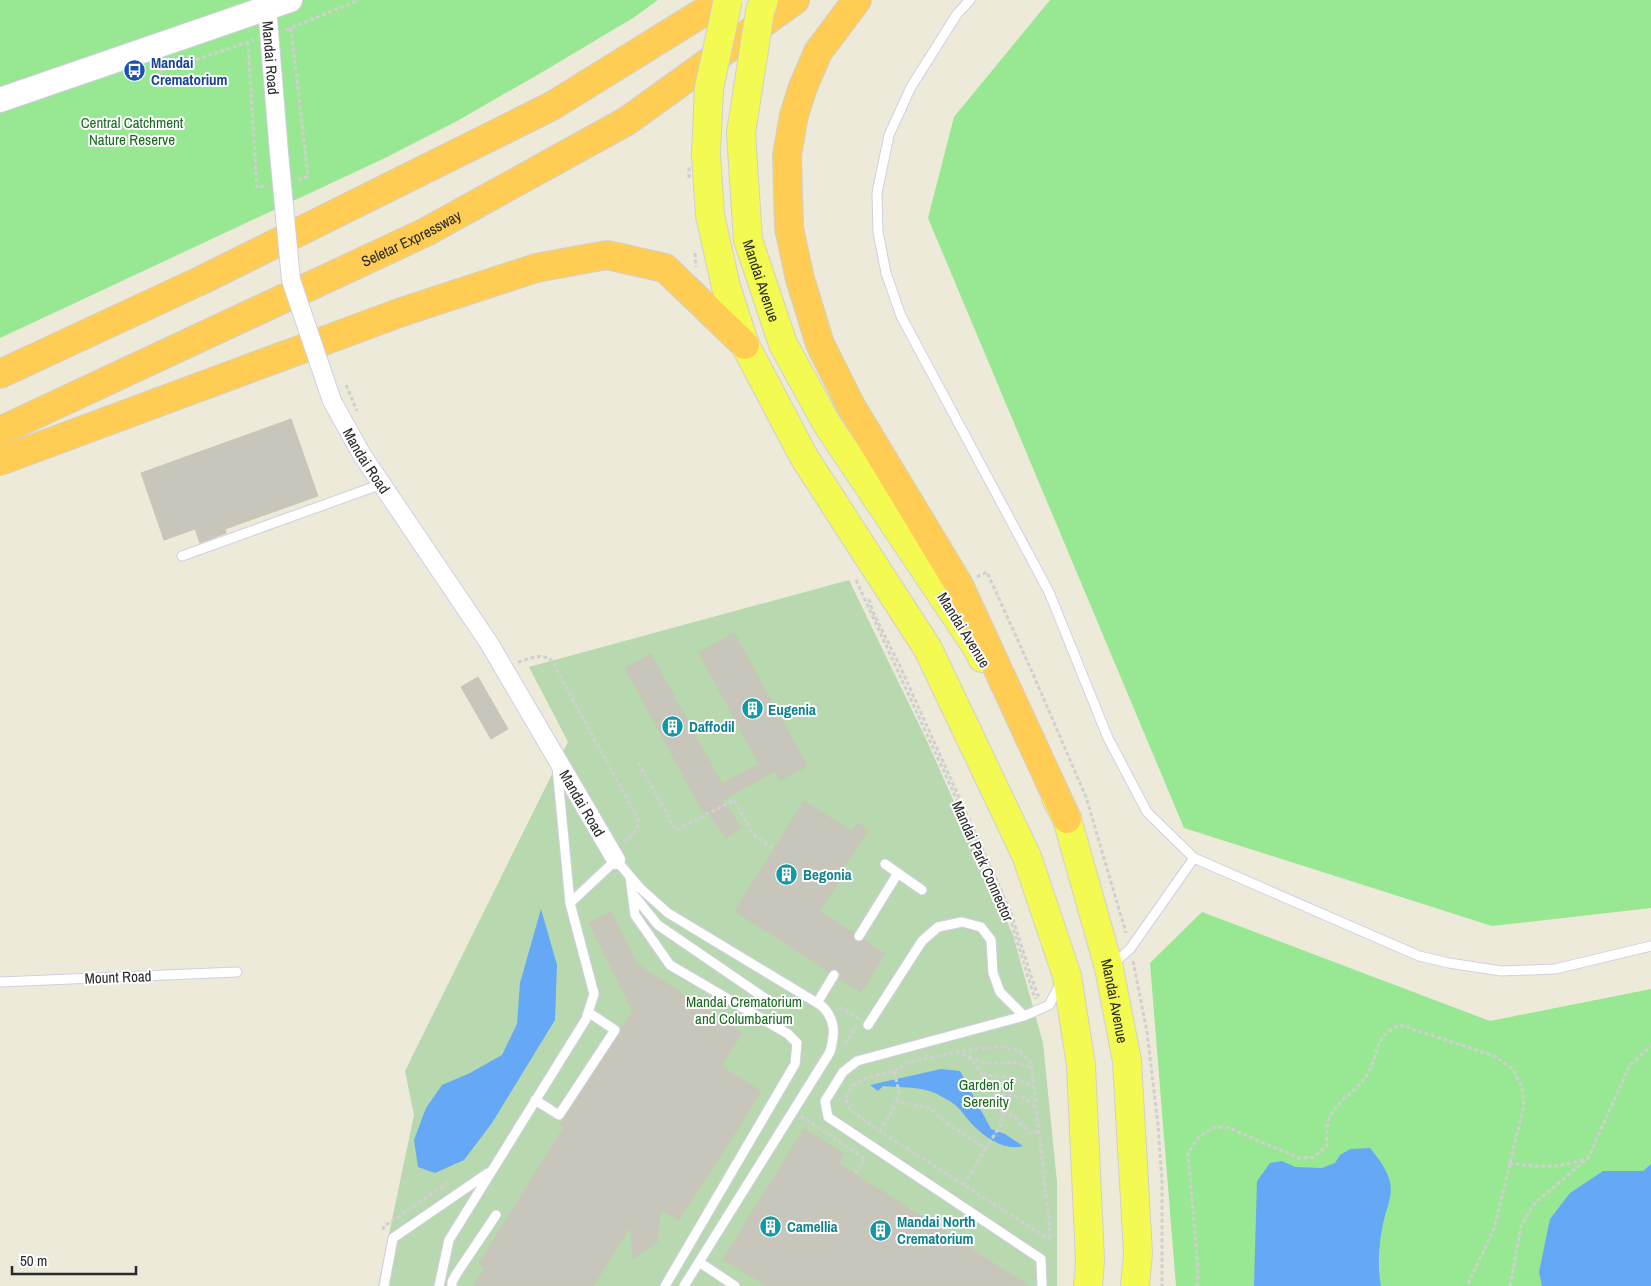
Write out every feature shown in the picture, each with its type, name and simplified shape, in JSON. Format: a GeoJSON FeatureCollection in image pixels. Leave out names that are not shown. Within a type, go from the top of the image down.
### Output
{"type":"FeatureCollection","features":[{"type":"Feature","properties":{"kind":"highway"},"geometry":{"type":"LineString","coordinates":[[0,374],[202,280],[552,106],[723,0]]}},
{"type":"Feature","properties":{"kind":"highway","name":"Seletar Expressway"},"geometry":{"type":"LineString","coordinates":[[0,431],[426,232],[626,121],[795,0]]}},
{"type":"Feature","properties":{"kind":"highway"},"geometry":{"type":"LineString","coordinates":[[857,0],[818,52],[803,87],[794,115],[787,155],[789,228],[800,279],[820,344],[851,406],[960,585],[1067,820]]}},
{"type":"Feature","properties":{"kind":"highway"},"geometry":{"type":"LineString","coordinates":[[0,461],[398,313],[536,268],[607,256],[664,268],[744,345]]}},
{"type":"Feature","properties":{"kind":"main road","name":"Mandai Road"},"geometry":{"type":"LineString","coordinates":[[0,100],[290,0]]}},
{"type":"Feature","properties":{"kind":"main road"},"geometry":{"type":"LineString","coordinates":[[728,0],[709,88],[706,154],[710,215],[726,287],[744,345],[804,457],[928,649],[1027,857],[1067,976],[1081,1064],[1090,1260],[1088,1286]]}},
{"type":"Feature","properties":{"kind":"main road","name":"Mandai Avenue"},"geometry":{"type":"LineString","coordinates":[[764,0],[760,11],[741,134],[748,240],[784,344],[828,424],[976,646],[1067,820],[1109,968],[1127,1061],[1138,1253],[1136,1286]]}},
{"type":"Feature","properties":{"kind":"street","name":"Mandai Road"},"geometry":{"type":"LineString","coordinates":[[267,7],[291,280],[332,401],[362,455],[489,643],[588,814],[618,854]]}},
{"type":"Feature","properties":{"kind":"lane"},"geometry":{"type":"LineString","coordinates":[[970,0],[957,14],[911,87],[889,135],[877,193],[878,232],[886,273],[900,316],[1049,592],[1108,738],[1147,812],[1194,858],[1383,942],[1420,956],[1449,963],[1501,971],[1555,969],[1651,946]]}},
{"type":"Feature","properties":{"kind":"lane"},"geometry":{"type":"LineString","coordinates":[[182,556],[382,484]]}},
{"type":"Feature","properties":{"kind":"lane"},"geometry":{"type":"LineString","coordinates":[[439,1286],[448,1240],[586,1019],[594,994],[570,903],[556,757]]}},
{"type":"Feature","properties":{"kind":"lane"},"geometry":{"type":"LineString","coordinates":[[570,903],[618,854],[630,876],[640,888],[668,913],[817,1003],[830,1014],[834,1032],[830,1052],[684,1286]]}},
{"type":"Feature","properties":{"kind":"lane"},"geometry":{"type":"LineString","coordinates":[[1109,968],[1130,949],[1194,858]]}},
{"type":"Feature","properties":{"kind":"lane"},"geometry":{"type":"LineString","coordinates":[[884,864],[922,890]]}},
{"type":"Feature","properties":{"kind":"lane"},"geometry":{"type":"LineString","coordinates":[[859,936],[898,873]]}},
{"type":"Feature","properties":{"kind":"lane"},"geometry":{"type":"LineString","coordinates":[[630,876],[635,915],[670,965],[788,1034],[797,1043],[795,1064],[665,1286]]}},
{"type":"Feature","properties":{"kind":"lane"},"geometry":{"type":"LineString","coordinates":[[632,893],[658,925],[769,1001]]}},
{"type":"Feature","properties":{"kind":"lane"},"geometry":{"type":"LineString","coordinates":[[868,1025],[922,941],[938,927],[962,922],[981,927],[990,940],[993,973],[1000,992],[1024,1016]]}},
{"type":"Feature","properties":{"kind":"lane"},"geometry":{"type":"LineString","coordinates":[[1042,1286],[1041,1259],[828,1117],[825,1101],[843,1072],[857,1061],[1024,1016],[1047,1006],[1061,985],[1062,963]]}},
{"type":"Feature","properties":{"kind":"lane","name":"Mount Road"},"geometry":{"type":"LineString","coordinates":[[0,982],[237,972]]}},
{"type":"Feature","properties":{"kind":"lane"},"geometry":{"type":"LineString","coordinates":[[817,1003],[834,976]]}},
{"type":"Feature","properties":{"kind":"lane"},"geometry":{"type":"LineString","coordinates":[[535,1100],[559,1115],[615,1030],[588,1012]]}},
{"type":"Feature","properties":{"kind":"lane"},"geometry":{"type":"LineString","coordinates":[[384,1286],[393,1238],[492,1170]]}},
{"type":"Feature","properties":{"kind":"lane"},"geometry":{"type":"LineString","coordinates":[[452,1286],[457,1273],[496,1215]]}},
{"type":"Feature","properties":{"kind":"lane"},"geometry":{"type":"LineString","coordinates":[[699,1262],[735,1286]]}},
{"type":"Feature","properties":{"kind":"lane"},"geometry":{"type":"LineString","coordinates":[[441,1274],[446,1286]]}},
{"type":"Feature","properties":{"kind":"path"},"geometry":{"type":"LineString","coordinates":[[290,28],[308,176],[294,181]]}},
{"type":"Feature","properties":{"kind":"path"},"geometry":{"type":"LineString","coordinates":[[248,42],[257,188],[269,184],[270,194]]}},
{"type":"Feature","properties":{"kind":"path","name":"Mandai Park Connector"},"geometry":{"type":"LineString","coordinates":[[854,576],[1007,909],[1034,996],[1047,1006]]}},
{"type":"Feature","properties":{"kind":"path"},"geometry":{"type":"LineString","coordinates":[[865,587],[873,612],[899,664],[1010,910],[1037,994],[1047,1006]]}},
{"type":"Feature","properties":{"kind":"path"},"geometry":{"type":"LineString","coordinates":[[513,663],[542,656],[552,660],[638,819],[636,831],[618,854]]}},
{"type":"Feature","properties":{"kind":"path"},"geometry":{"type":"LineString","coordinates":[[638,763],[676,830],[734,800],[753,834],[774,850]]}},
{"type":"Feature","properties":{"kind":"path"},"geometry":{"type":"LineString","coordinates":[[1197,1286],[1198,1270],[1188,1153],[1200,1136],[1215,1127],[1230,1128],[1298,1158],[1313,1156],[1327,1146],[1328,1120],[1334,1110],[1367,1075],[1381,1038],[1388,1030],[1400,1025],[1494,1056],[1513,1069],[1522,1087],[1524,1105],[1494,1229],[1467,1286]]}},
{"type":"Feature","properties":{"kind":"path"},"geometry":{"type":"LineString","coordinates":[[1510,1286],[1521,1226],[1534,1204],[1588,1158],[1630,1065],[1651,1046]]}},
{"type":"Feature","properties":{"kind":"path"},"geometry":{"type":"LineString","coordinates":[[1004,1047],[1020,1051],[1031,1062],[1050,1240],[881,1132],[850,1110],[846,1098],[851,1087],[866,1078],[894,1071],[909,1062],[959,1052],[980,1048],[1004,1047]]}},
{"type":"Feature","properties":{"kind":"path"},"geometry":{"type":"LineString","coordinates":[[959,1052],[967,1057],[986,1063],[1018,1063],[1032,1068]]}},
{"type":"Feature","properties":{"kind":"path"},"geometry":{"type":"LineString","coordinates":[[964,1185],[999,1130],[1003,1112],[989,1083],[967,1057]]}},
{"type":"Feature","properties":{"kind":"path"},"geometry":{"type":"LineString","coordinates":[[855,1174],[881,1132],[897,1101],[899,1092],[894,1071]]}},
{"type":"Feature","properties":{"kind":"path"},"geometry":{"type":"LineString","coordinates":[[980,1071],[985,1075],[1015,1078],[1034,1087]]}},
{"type":"Feature","properties":{"kind":"path"},"geometry":{"type":"LineString","coordinates":[[994,1094],[1018,1095],[1029,1100],[1036,1111]]}},
{"type":"Feature","properties":{"kind":"path"},"geometry":{"type":"LineString","coordinates":[[897,1101],[929,1108],[952,1127],[986,1148]]}},
{"type":"Feature","properties":{"kind":"path"},"geometry":{"type":"LineString","coordinates":[[1003,1112],[1015,1117],[1030,1133],[1039,1132]]}},
{"type":"Feature","properties":{"kind":"path"},"geometry":{"type":"LineString","coordinates":[[801,1116],[864,1159]]}},
{"type":"Feature","properties":{"kind":"path"},"geometry":{"type":"LineString","coordinates":[[1509,1163],[1540,1167],[1567,1166],[1588,1158]]}},
{"type":"Feature","properties":{"kind":"green space","name":"Central Catchment Nature Reserve"},"geometry":{"type":"Polygon","coordinates":[[[0,0],[658,0],[633,18],[539,74],[457,121],[385,158],[0,338],[0,0]]]}},
{"type":"Feature","properties":{"kind":"green space"},"geometry":{"type":"Polygon","coordinates":[[[1050,0],[1651,0],[1651,908],[1492,926],[1184,828],[928,218],[954,117],[1050,0]]]}},
{"type":"Feature","properties":{"kind":"green space","name":"Mandai Crematorium and Columbarium"},"geometry":{"type":"Polygon","coordinates":[[[849,580],[927,741],[1013,935],[1043,1043],[1057,1182],[1057,1286],[378,1286],[414,1115],[405,1071],[568,742],[529,667],[849,580]]]}},
{"type":"Feature","properties":{"kind":"green space"},"geometry":{"type":"Polygon","coordinates":[[[1202,912],[1490,1021],[1651,989],[1651,1286],[1176,1286],[1150,963],[1202,912]]]}},
{"type":"Feature","properties":{"kind":"water"},"geometry":{"type":"Polygon","coordinates":[[[541,909],[557,965],[555,1020],[492,1123],[464,1160],[435,1173],[418,1167],[414,1140],[426,1108],[442,1085],[470,1073],[502,1055],[517,1024],[520,983],[541,909]]]}},
{"type":"Feature","properties":{"kind":"water"},"geometry":{"type":"Polygon","coordinates":[[[941,1069],[960,1071],[991,1129],[1005,1134],[1023,1146],[1010,1147],[991,1140],[972,1124],[954,1104],[931,1091],[918,1088],[883,1086],[878,1091],[870,1085],[941,1069]]]}},
{"type":"Feature","properties":{"kind":"water"},"geometry":{"type":"Polygon","coordinates":[[[1370,1148],[1389,1177],[1391,1187],[1380,1247],[1379,1271],[1381,1286],[1254,1286],[1257,1181],[1270,1163],[1282,1161],[1295,1167],[1322,1168],[1335,1163],[1340,1155],[1350,1149],[1370,1148]]]}},
{"type":"Feature","properties":{"kind":"water"},"geometry":{"type":"Polygon","coordinates":[[[1651,1164],[1651,1286],[1542,1286],[1539,1272],[1550,1219],[1570,1193],[1603,1171],[1643,1171],[1651,1164]]]}},
{"type":"Feature","properties":{"kind":"building"},"geometry":{"type":"Polygon","coordinates":[[[291,419],[318,496],[225,529],[226,533],[200,543],[195,529],[164,540],[141,473],[291,419]]]}},
{"type":"Feature","properties":{"kind":"building"},"geometry":{"type":"Polygon","coordinates":[[[734,633],[807,766],[780,780],[775,771],[723,800],[741,828],[726,838],[706,810],[703,812],[625,668],[651,654],[722,784],[759,764],[699,653],[734,633]]]}},
{"type":"Feature","properties":{"kind":"building"},"geometry":{"type":"Polygon","coordinates":[[[478,677],[508,729],[491,739],[461,687],[478,677]]]}},
{"type":"Feature","properties":{"kind":"building","name":"Begonia"},"geometry":{"type":"Polygon","coordinates":[[[804,801],[852,832],[858,823],[868,830],[843,869],[846,871],[819,911],[854,933],[855,941],[864,940],[885,954],[861,992],[839,978],[838,970],[834,969],[829,972],[735,911],[804,801]]]}},
{"type":"Feature","properties":{"kind":"building"},"geometry":{"type":"Polygon","coordinates":[[[611,912],[637,964],[742,1033],[721,1066],[761,1092],[679,1220],[661,1209],[657,1242],[633,1259],[631,1226],[593,1286],[474,1286],[485,1268],[479,1263],[564,1127],[560,1125],[633,1011],[589,923],[611,912]]]}},
{"type":"Feature","properties":{"kind":"building"},"geometry":{"type":"Polygon","coordinates":[[[804,1129],[844,1154],[838,1163],[1029,1286],[767,1286],[723,1259],[804,1129]]]}},
{"type":"Feature","properties":{"kind":"place","name":"Mandai Crematorium"},"geometry":{"type":"Point","coordinates":[135,71]}},
{"type":"Feature","properties":{"kind":"place","name":"Eugenia"},"geometry":{"type":"Point","coordinates":[752,709]}},
{"type":"Feature","properties":{"kind":"place","name":"Daffodil"},"geometry":{"type":"Point","coordinates":[673,726]}},
{"type":"Feature","properties":{"kind":"place","name":"Begonia"},"geometry":{"type":"Point","coordinates":[787,874]}},
{"type":"Feature","properties":{"kind":"place","name":"Camellia"},"geometry":{"type":"Point","coordinates":[771,1226]}},
{"type":"Feature","properties":{"kind":"place","name":"Mandai North Crematorium"},"geometry":{"type":"Point","coordinates":[881,1230]}},
{"type":"Feature","properties":{"kind":"park label","name":"Garden of Serenity"},"geometry":{"type":"Point","coordinates":[986,1092]}}]}
